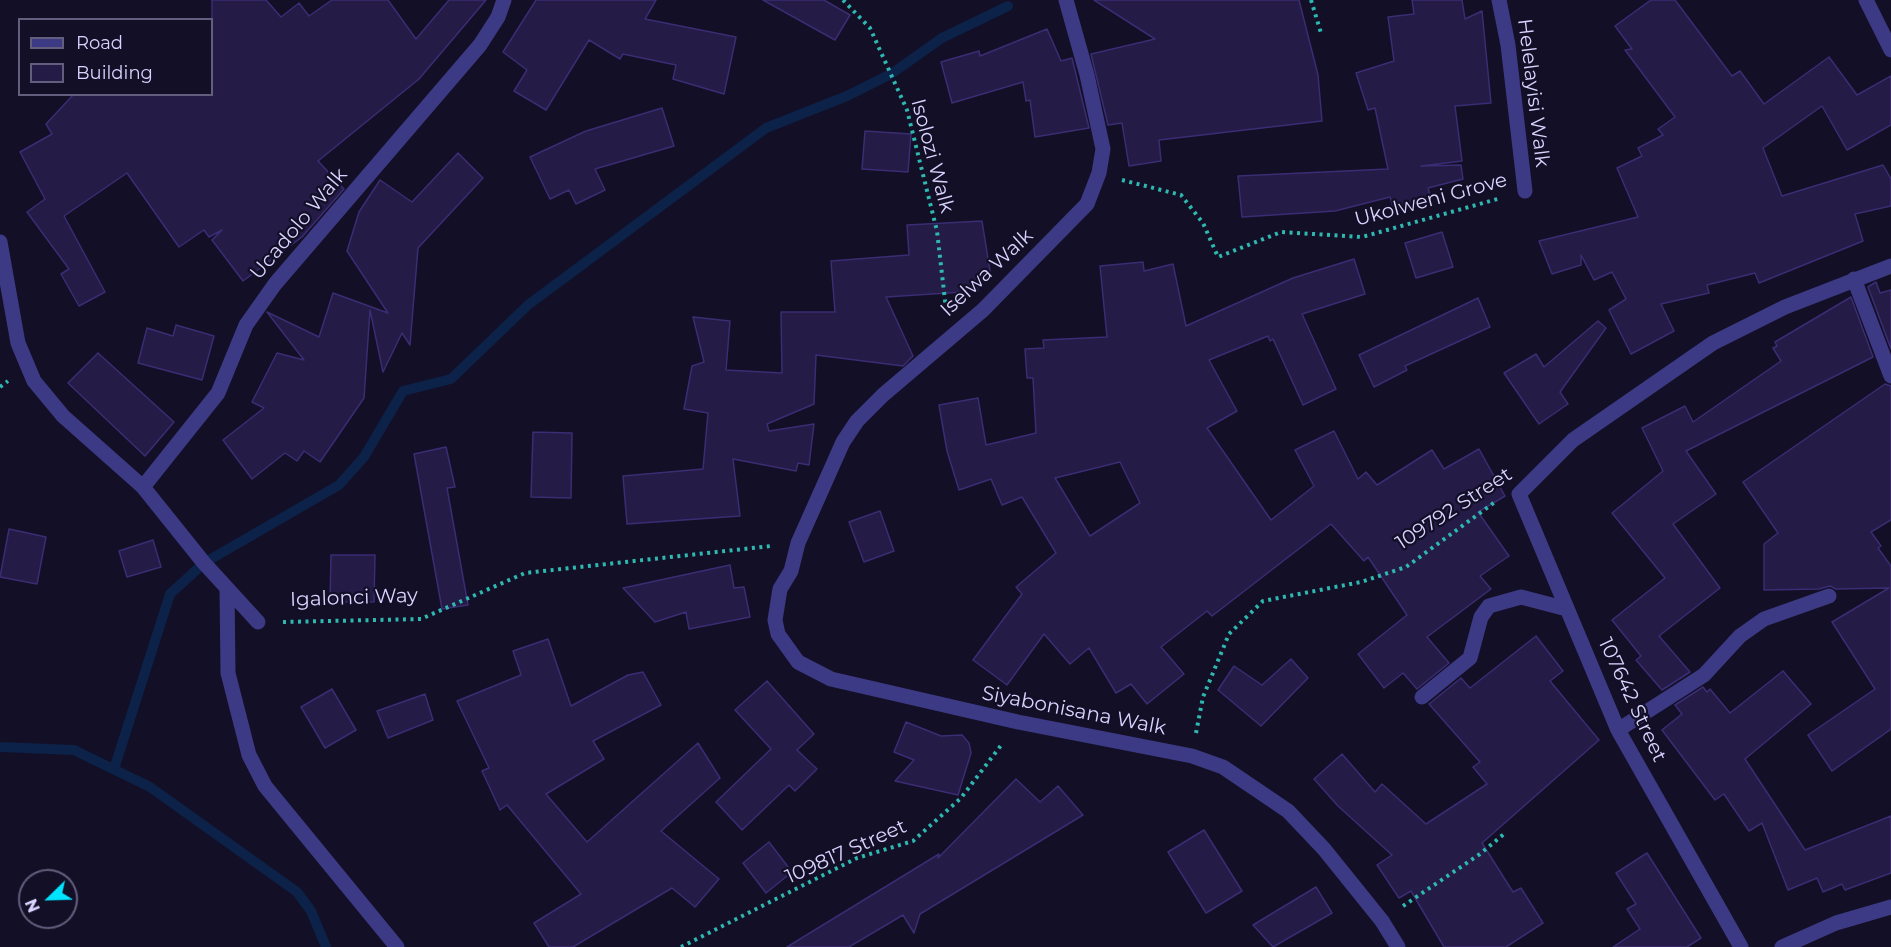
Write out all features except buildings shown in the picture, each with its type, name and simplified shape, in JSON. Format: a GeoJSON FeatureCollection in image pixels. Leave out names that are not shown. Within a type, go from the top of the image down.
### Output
{"type":"FeatureCollection","features":[{"type":"Feature","properties":{"kind":"street","name":"Ucadolo Walk"},"geometry":{"type":"LineString","coordinates":[[144,487],[218,393],[246,325],[269,292],[480,45],[498,17],[504,0]]}},
{"type":"Feature","properties":{"kind":"street","name":"Iselwa Walk"},"geometry":{"type":"LineString","coordinates":[[798,543],[843,442],[857,421],[983,309],[1087,204],[1100,173],[1103,149],[1099,125],[1066,0]]}},
{"type":"Feature","properties":{"kind":"street","name":"Helelayisi Walk"},"geometry":{"type":"LineString","coordinates":[[1499,0],[1508,45],[1525,191]]}},
{"type":"Feature","properties":{"kind":"street"},"geometry":{"type":"LineString","coordinates":[[1866,0],[1891,50]]}},
{"type":"Feature","properties":{"kind":"street"},"geometry":{"type":"LineString","coordinates":[[0,242],[18,343],[34,381],[63,416],[144,487],[258,622]]}},
{"type":"Feature","properties":{"kind":"street","name":"109792 Street"},"geometry":{"type":"LineString","coordinates":[[1519,494],[1573,440],[1713,343],[1785,307],[1854,279],[1891,267]]}},
{"type":"Feature","properties":{"kind":"street"},"geometry":{"type":"LineString","coordinates":[[1854,279],[1891,376]]}},
{"type":"Feature","properties":{"kind":"street","name":"107642 Street"},"geometry":{"type":"LineString","coordinates":[[1519,494],[1618,730],[1741,947]]}},
{"type":"Feature","properties":{"kind":"street","name":"Siyabonisana Walk"},"geometry":{"type":"LineString","coordinates":[[798,543],[791,571],[780,589],[775,620],[778,634],[798,662],[831,679],[1018,722],[1192,756],[1223,767],[1288,811],[1324,849],[1382,921],[1398,947]]}},
{"type":"Feature","properties":{"kind":"street"},"geometry":{"type":"LineString","coordinates":[[227,588],[228,673],[249,755],[265,786],[397,947]]}},
{"type":"Feature","properties":{"kind":"street"},"geometry":{"type":"LineString","coordinates":[[1618,730],[1704,675],[1740,636],[1764,619],[1829,596]]}},
{"type":"Feature","properties":{"kind":"street"},"geometry":{"type":"LineString","coordinates":[[1422,697],[1470,658],[1481,617],[1489,606],[1521,597],[1567,609]]}},
{"type":"Feature","properties":{"kind":"street"},"geometry":{"type":"LineString","coordinates":[[1782,947],[1836,923],[1891,907]]}},
{"type":"Feature","properties":{"kind":"path","name":"Isolozi Walk"},"geometry":{"type":"LineString","coordinates":[[843,0],[870,28],[907,110],[937,231],[950,336]]}},
{"type":"Feature","properties":{"kind":"path"},"geometry":{"type":"LineString","coordinates":[[1311,0],[1321,33]]}},
{"type":"Feature","properties":{"kind":"path","name":"Ukolweni Grove"},"geometry":{"type":"LineString","coordinates":[[1100,173],[1181,195],[1203,223],[1218,257],[1281,232],[1362,237],[1525,191]]}},
{"type":"Feature","properties":{"kind":"path","name":"109792 Street"},"geometry":{"type":"LineString","coordinates":[[1192,756],[1203,697],[1229,634],[1263,601],[1361,582],[1406,567],[1495,502],[1519,494]]}},
{"type":"Feature","properties":{"kind":"path","name":"Igalonci Way"},"geometry":{"type":"LineString","coordinates":[[258,622],[421,620],[525,573],[798,543]]}},
{"type":"Feature","properties":{"kind":"path","name":"109817 Street"},"geometry":{"type":"LineString","coordinates":[[681,947],[857,858],[913,841],[961,798],[1018,722]]}},
{"type":"Feature","properties":{"kind":"path"},"geometry":{"type":"LineString","coordinates":[[1382,921],[1480,854],[1504,834]]}},
{"type":"Feature","properties":{"kind":"waterway"},"geometry":{"type":"LineString","coordinates":[[114,769],[170,594],[204,563],[339,485],[364,457],[403,391],[451,379],[528,305],[766,128],[847,96],[891,74],[942,38],[1008,6]]}},
{"type":"Feature","properties":{"kind":"waterway"},"geometry":{"type":"LineString","coordinates":[[0,747],[74,750],[150,787],[297,892],[311,911],[326,947]]}}]}
